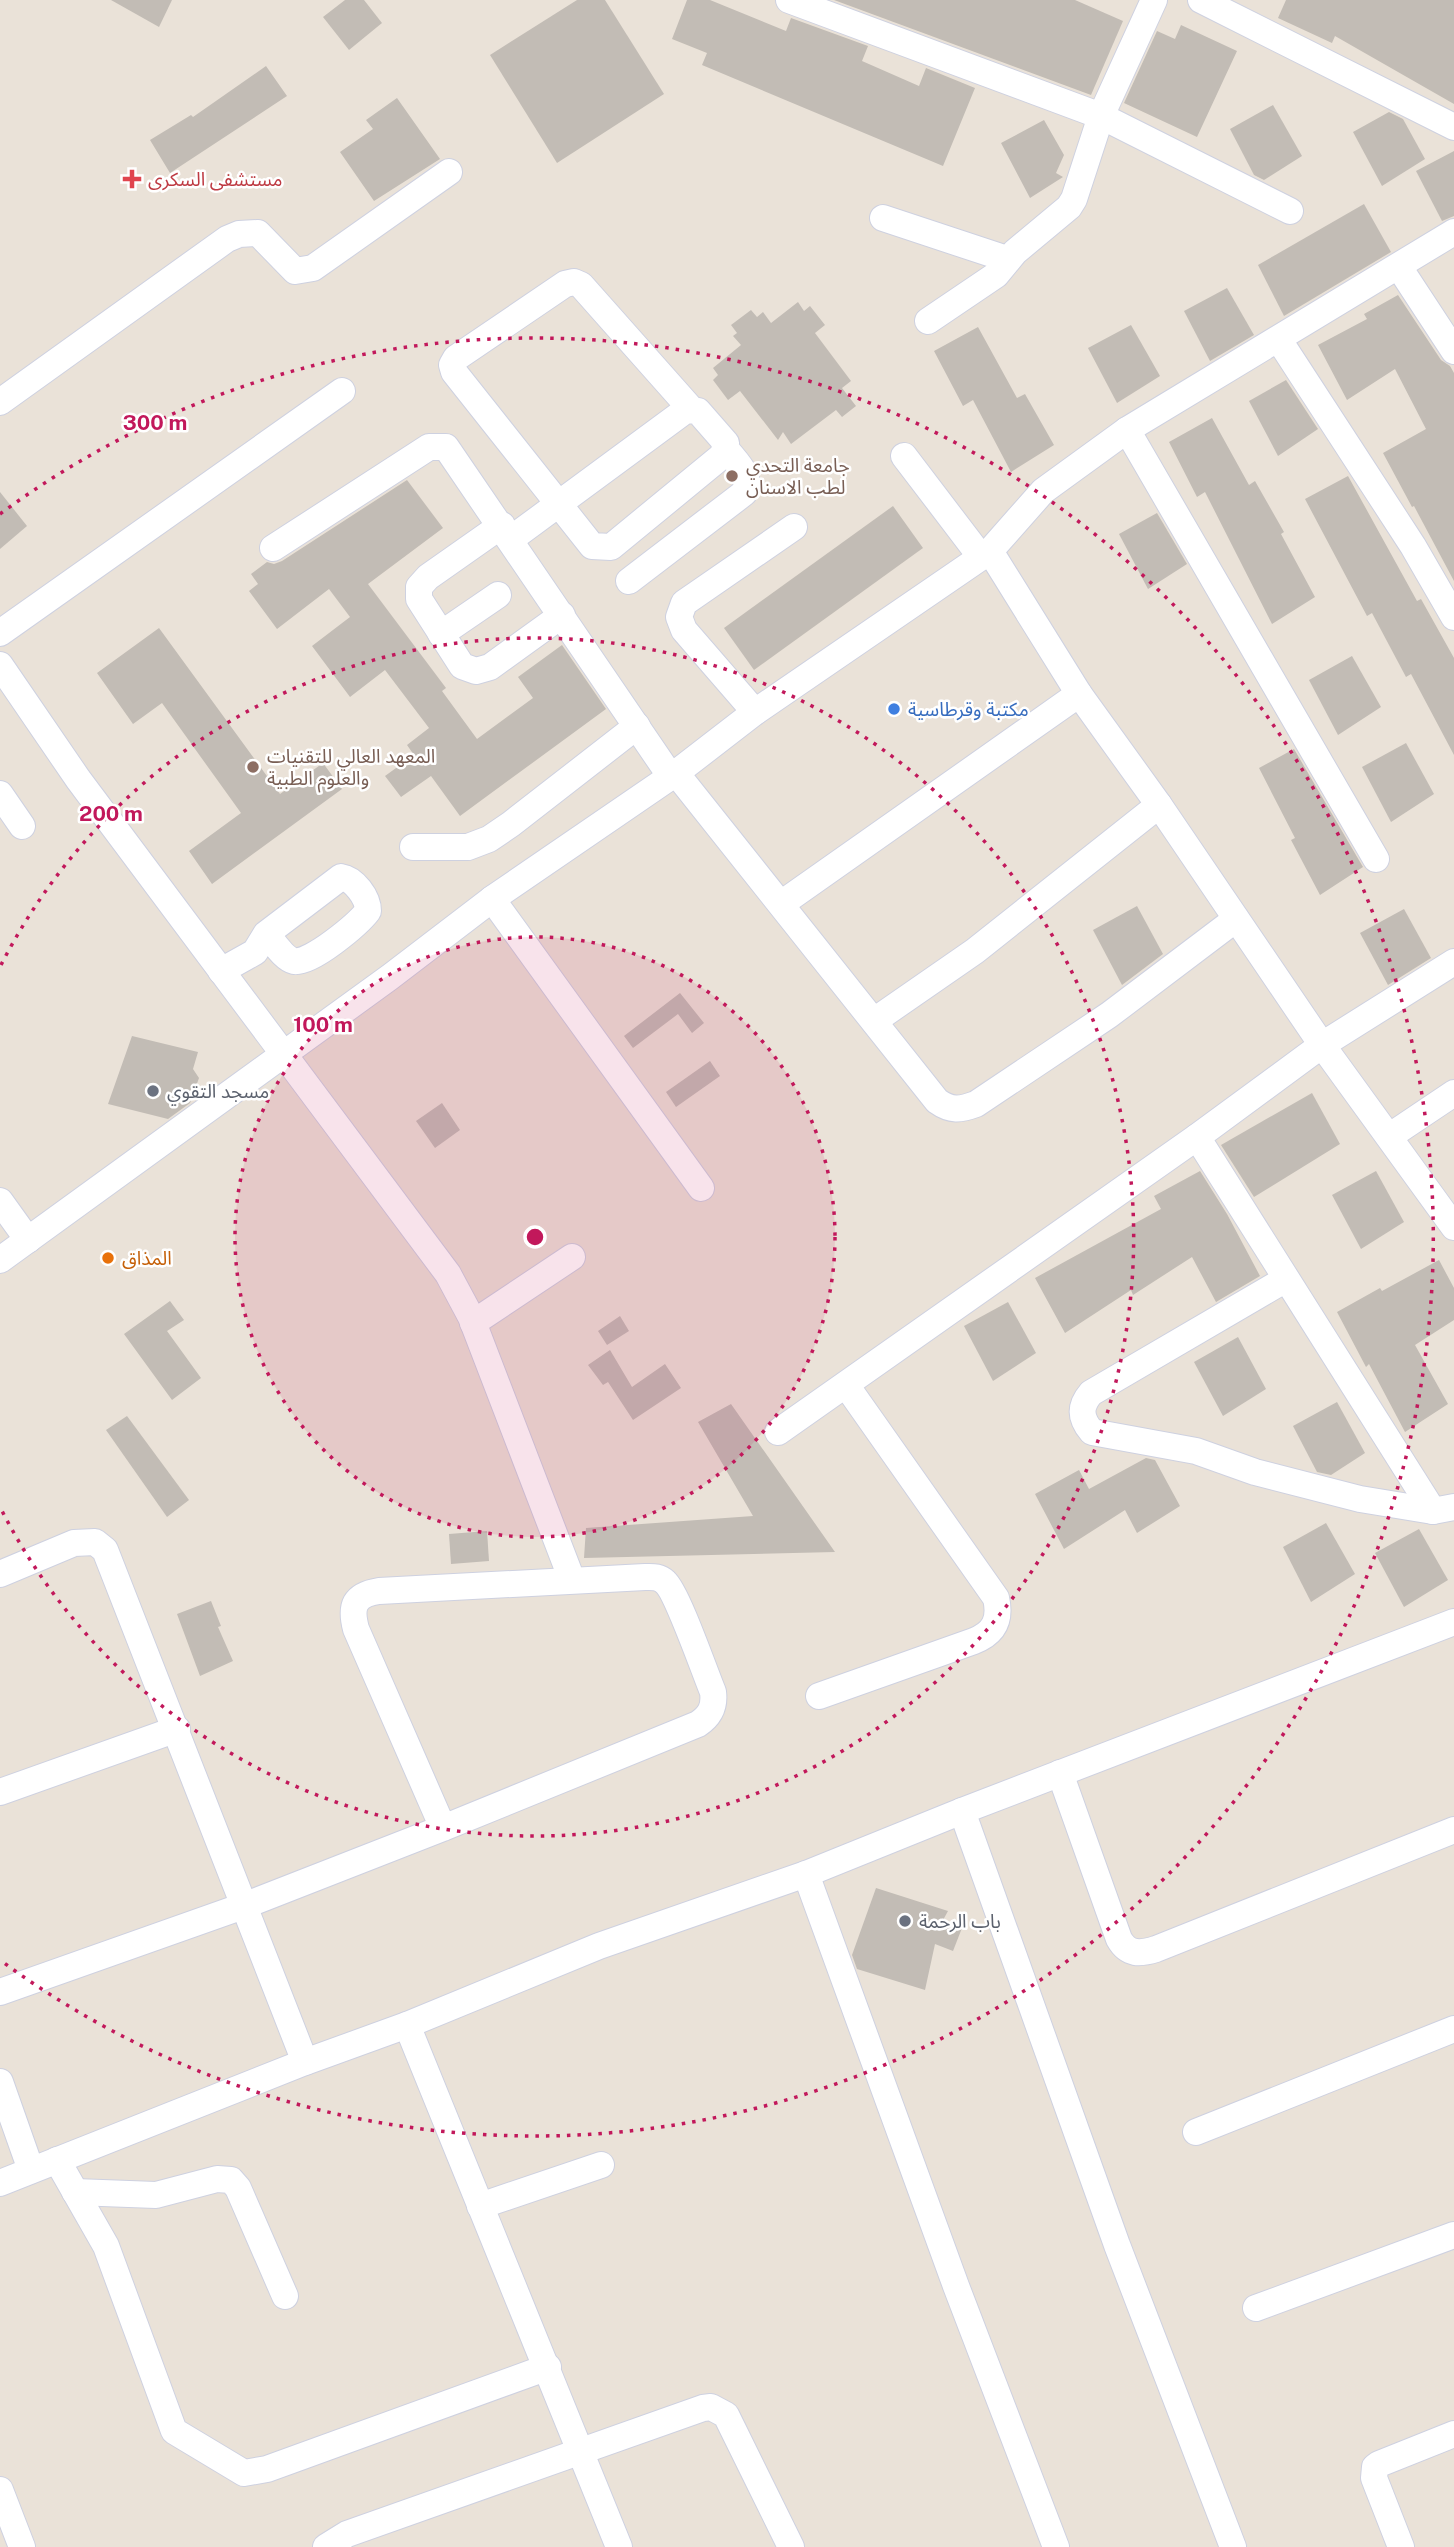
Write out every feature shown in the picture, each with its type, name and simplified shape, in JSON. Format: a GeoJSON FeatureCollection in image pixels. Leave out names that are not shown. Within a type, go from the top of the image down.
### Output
{"type":"FeatureCollection","features":[{"type":"Feature","properties":{"kind":"street"},"geometry":{"type":"LineString","coordinates":[[789,0],[1101,117],[1290,211]]}},
{"type":"Feature","properties":{"kind":"street"},"geometry":{"type":"LineString","coordinates":[[928,321],[991,279],[1007,259],[1059,217],[1074,199],[1101,117],[1154,0]]}},
{"type":"Feature","properties":{"kind":"street"},"geometry":{"type":"LineString","coordinates":[[1201,0],[1454,127]]}},
{"type":"Feature","properties":{"kind":"street"},"geometry":{"type":"LineString","coordinates":[[0,402],[227,239],[250,232],[258,233],[295,271],[313,268],[449,172]]}},
{"type":"Feature","properties":{"kind":"street"},"geometry":{"type":"LineString","coordinates":[[883,218],[1007,259]]}},
{"type":"Feature","properties":{"kind":"street"},"geometry":{"type":"LineString","coordinates":[[0,1260],[284,1055],[492,899],[673,775],[755,712],[985,554],[1043,491],[1128,430],[1454,232]]}},
{"type":"Feature","properties":{"kind":"street"},"geometry":{"type":"LineString","coordinates":[[1399,267],[1454,351]]}},
{"type":"Feature","properties":{"kind":"street"},"geometry":{"type":"LineString","coordinates":[[562,615],[490,667],[476,671],[462,666],[419,599],[419,587],[428,578],[558,504],[686,410],[698,411],[726,443],[723,455],[611,547],[592,547],[558,504],[454,372],[452,365],[456,358],[565,284],[574,282],[580,285],[691,409]]}},
{"type":"Feature","properties":{"kind":"street"},"geometry":{"type":"LineString","coordinates":[[1279,340],[1413,546],[1454,617]]}},
{"type":"Feature","properties":{"kind":"street"},"geometry":{"type":"LineString","coordinates":[[0,633],[342,391]]}},
{"type":"Feature","properties":{"kind":"street"},"geometry":{"type":"LineString","coordinates":[[1128,430],[1376,859]]}},
{"type":"Feature","properties":{"kind":"street"},"geometry":{"type":"LineString","coordinates":[[273,548],[429,447],[446,447],[673,775],[781,904],[937,1101],[947,1109],[962,1109],[976,1104],[1109,1015],[1236,919]]}},
{"type":"Feature","properties":{"kind":"street"},"geometry":{"type":"LineString","coordinates":[[629,582],[744,493],[748,486],[747,476],[726,449]]}},
{"type":"Feature","properties":{"kind":"street"},"geometry":{"type":"LineString","coordinates":[[904,456],[985,554],[1322,1045],[1454,1227]]}},
{"type":"Feature","properties":{"kind":"street"},"geometry":{"type":"LineString","coordinates":[[755,712],[684,630],[679,617],[684,603],[794,527]]}},
{"type":"Feature","properties":{"kind":"street"},"geometry":{"type":"LineString","coordinates":[[442,634],[498,595]]}},
{"type":"Feature","properties":{"kind":"street"},"geometry":{"type":"LineString","coordinates":[[0,665],[78,779],[448,1274],[473,1323],[572,1580]]}},
{"type":"Feature","properties":{"kind":"street"},"geometry":{"type":"LineString","coordinates":[[781,904],[1079,694]]}},
{"type":"Feature","properties":{"kind":"street"},"geometry":{"type":"LineString","coordinates":[[413,846],[468,847],[489,839],[637,726]]}},
{"type":"Feature","properties":{"kind":"street"},"geometry":{"type":"LineString","coordinates":[[0,794],[22,826]]}},
{"type":"Feature","properties":{"kind":"street"},"geometry":{"type":"LineString","coordinates":[[874,1021],[975,951],[1158,805]]}},
{"type":"Feature","properties":{"kind":"street"},"geometry":{"type":"LineString","coordinates":[[492,899],[701,1188]]}},
{"type":"Feature","properties":{"kind":"street"},"geometry":{"type":"LineString","coordinates":[[221,971],[255,952],[266,934]]}},
{"type":"Feature","properties":{"kind":"street"},"geometry":{"type":"LineString","coordinates":[[778,1432],[1197,1137],[1322,1045],[1454,962]]}},
{"type":"Feature","properties":{"kind":"street"},"geometry":{"type":"LineString","coordinates":[[1390,1136],[1454,1093]]}},
{"type":"Feature","properties":{"kind":"street"},"geometry":{"type":"LineString","coordinates":[[1197,1137],[1286,1279],[1443,1509]]}},
{"type":"Feature","properties":{"kind":"street"},"geometry":{"type":"LineString","coordinates":[[0,1201],[28,1240]]}},
{"type":"Feature","properties":{"kind":"street"},"geometry":{"type":"LineString","coordinates":[[473,1323],[572,1257]]}},
{"type":"Feature","properties":{"kind":"street"},"geometry":{"type":"LineString","coordinates":[[1286,1279],[1091,1393],[1084,1401],[1081,1413],[1084,1423],[1092,1432],[1196,1451],[1255,1472],[1360,1499],[1443,1509]]}},
{"type":"Feature","properties":{"kind":"street"},"geometry":{"type":"LineString","coordinates":[[819,1696],[974,1641],[992,1631],[998,1620],[996,1598],[846,1385]]}},
{"type":"Feature","properties":{"kind":"street"},"geometry":{"type":"LineString","coordinates":[[0,1574],[74,1543],[95,1542],[105,1550],[246,1905],[305,2062]]}},
{"type":"Feature","properties":{"kind":"street"},"geometry":{"type":"LineString","coordinates":[[0,1992],[246,1905],[443,1828],[698,1724],[711,1711],[713,1692],[674,1596],[663,1580],[657,1577],[572,1580],[379,1591],[365,1593],[354,1605],[356,1629],[443,1828]]}},
{"type":"Feature","properties":{"kind":"street"},"geometry":{"type":"LineString","coordinates":[[0,2183],[305,2062],[408,2025],[599,1946],[806,1874],[962,1811],[1454,1622]]}},
{"type":"Feature","properties":{"kind":"street"},"geometry":{"type":"LineString","coordinates":[[0,1792],[177,1729]]}},
{"type":"Feature","properties":{"kind":"street"},"geometry":{"type":"LineString","coordinates":[[1060,1773],[1119,1939],[1124,1948],[1135,1953],[1156,1949],[1454,1830]]}},
{"type":"Feature","properties":{"kind":"street"},"geometry":{"type":"LineString","coordinates":[[962,1811],[1117,2245],[1233,2547]]}},
{"type":"Feature","properties":{"kind":"street"},"geometry":{"type":"LineString","coordinates":[[806,1874],[956,2286],[1056,2547]]}},
{"type":"Feature","properties":{"kind":"street"},"geometry":{"type":"LineString","coordinates":[[408,2025],[619,2547]]}},
{"type":"Feature","properties":{"kind":"street"},"geometry":{"type":"LineString","coordinates":[[1196,2132],[1454,2029]]}},
{"type":"Feature","properties":{"kind":"street"},"geometry":{"type":"LineString","coordinates":[[0,2082],[31,2170]]}},
{"type":"Feature","properties":{"kind":"street"},"geometry":{"type":"LineString","coordinates":[[57,2160],[106,2246],[174,2431],[244,2473],[267,2469],[548,2367]]}},
{"type":"Feature","properties":{"kind":"street"},"geometry":{"type":"LineString","coordinates":[[480,2206],[601,2165]]}},
{"type":"Feature","properties":{"kind":"street"},"geometry":{"type":"LineString","coordinates":[[75,2192],[156,2195],[217,2179],[231,2180],[285,2296]]}},
{"type":"Feature","properties":{"kind":"street"},"geometry":{"type":"LineString","coordinates":[[1256,2308],[1454,2235]]}},
{"type":"Feature","properties":{"kind":"street"},"geometry":{"type":"LineString","coordinates":[[326,2547],[347,2534],[703,2408],[720,2410],[726,2415],[791,2547]]}},
{"type":"Feature","properties":{"kind":"street"},"geometry":{"type":"LineString","coordinates":[[1401,2547],[1374,2478],[1375,2467],[1454,2434]]}},
{"type":"Feature","properties":{"kind":"street"},"geometry":{"type":"LineString","coordinates":[[0,2490],[23,2547]]}},
{"type":"Feature","properties":{"kind":"building"},"geometry":{"type":"Polygon","coordinates":[[[111,0],[172,0],[159,27],[111,0]]]}},
{"type":"Feature","properties":{"kind":"building"},"geometry":{"type":"Polygon","coordinates":[[[345,0],[364,0],[382,23],[349,50],[323,17],[345,0]]]}},
{"type":"Feature","properties":{"kind":"building"},"geometry":{"type":"Polygon","coordinates":[[[577,0],[605,0],[664,94],[557,163],[490,55],[577,0]]]}},
{"type":"Feature","properties":{"kind":"building"},"geometry":{"type":"Polygon","coordinates":[[[687,0],[710,0],[786,31],[791,18],[868,46],[862,61],[919,86],[926,68],[975,88],[943,166],[702,65],[707,53],[672,39],[687,0]]]}},
{"type":"Feature","properties":{"kind":"building"},"geometry":{"type":"Polygon","coordinates":[[[834,0],[1075,0],[1123,21],[1091,95],[834,0]]]}},
{"type":"Feature","properties":{"kind":"building"},"geometry":{"type":"Polygon","coordinates":[[[1286,0],[1454,0],[1454,104],[1335,36],[1332,43],[1278,18],[1286,0]]]}},
{"type":"Feature","properties":{"kind":"building"},"geometry":{"type":"Polygon","coordinates":[[[1181,25],[1237,51],[1197,137],[1124,103],[1157,31],[1175,39],[1181,25]]]}},
{"type":"Feature","properties":{"kind":"building"},"geometry":{"type":"Polygon","coordinates":[[[266,66],[287,96],[170,173],[150,140],[191,115],[193,117],[266,66]]]}},
{"type":"Feature","properties":{"kind":"building"},"geometry":{"type":"Polygon","coordinates":[[[397,98],[440,159],[374,201],[340,152],[373,129],[366,120],[397,98]]]}},
{"type":"Feature","properties":{"kind":"building"},"geometry":{"type":"Polygon","coordinates":[[[1273,105],[1302,156],[1264,180],[1254,175],[1230,129],[1273,105]]]}},
{"type":"Feature","properties":{"kind":"building"},"geometry":{"type":"Polygon","coordinates":[[[1389,112],[1403,119],[1425,159],[1382,186],[1353,132],[1389,112]]]}},
{"type":"Feature","properties":{"kind":"building"},"geometry":{"type":"Polygon","coordinates":[[[1044,120],[1064,155],[1056,173],[1063,177],[1030,198],[1001,143],[1044,120]]]}},
{"type":"Feature","properties":{"kind":"building"},"geometry":{"type":"Polygon","coordinates":[[[1454,151],[1454,216],[1442,221],[1416,171],[1454,151]]]}},
{"type":"Feature","properties":{"kind":"building"},"geometry":{"type":"Polygon","coordinates":[[[1364,204],[1391,252],[1284,316],[1258,265],[1364,204]]]}},
{"type":"Feature","properties":{"kind":"building"},"geometry":{"type":"Polygon","coordinates":[[[1227,288],[1254,335],[1210,361],[1184,311],[1227,288]]]}},
{"type":"Feature","properties":{"kind":"building"},"geometry":{"type":"Polygon","coordinates":[[[1398,295],[1441,360],[1450,366],[1454,373],[1454,581],[1383,453],[1426,429],[1395,369],[1347,400],[1318,345],[1367,319],[1364,314],[1398,295]]]}},
{"type":"Feature","properties":{"kind":"building"},"geometry":{"type":"Polygon","coordinates":[[[798,302],[804,311],[810,306],[825,325],[815,333],[851,381],[842,388],[856,406],[842,417],[836,410],[791,444],[783,432],[778,440],[740,391],[728,400],[713,380],[718,375],[713,368],[741,345],[733,336],[737,333],[731,325],[751,310],[757,317],[763,312],[771,323],[798,302]]]}},
{"type":"Feature","properties":{"kind":"building"},"geometry":{"type":"Polygon","coordinates":[[[1131,325],[1160,376],[1117,403],[1088,348],[1131,325]]]}},
{"type":"Feature","properties":{"kind":"building"},"geometry":{"type":"Polygon","coordinates":[[[978,327],[1017,398],[1025,394],[1054,445],[1011,472],[973,400],[963,406],[934,351],[978,327]]]}},
{"type":"Feature","properties":{"kind":"building"},"geometry":{"type":"Polygon","coordinates":[[[1286,380],[1318,429],[1278,456],[1249,401],[1286,380]]]}},
{"type":"Feature","properties":{"kind":"building"},"geometry":{"type":"Polygon","coordinates":[[[1212,418],[1249,485],[1255,481],[1284,532],[1281,534],[1315,597],[1272,624],[1205,492],[1197,497],[1169,442],[1212,418]]]}},
{"type":"Feature","properties":{"kind":"building"},"geometry":{"type":"Polygon","coordinates":[[[1348,476],[1417,601],[1421,599],[1454,658],[1454,755],[1411,674],[1406,677],[1372,613],[1367,616],[1305,499],[1348,476]]]}},
{"type":"Feature","properties":{"kind":"building"},"geometry":{"type":"Polygon","coordinates":[[[407,480],[443,528],[368,584],[446,688],[442,691],[477,739],[533,698],[518,677],[562,645],[606,709],[460,816],[431,776],[401,797],[385,776],[414,755],[407,745],[429,728],[385,670],[350,697],[312,646],[350,617],[329,589],[277,629],[249,591],[258,584],[251,574],[267,562],[274,564],[282,561],[407,480]]]}},
{"type":"Feature","properties":{"kind":"building"},"geometry":{"type":"Polygon","coordinates":[[[0,492],[27,526],[0,549],[0,492]]]}},
{"type":"Feature","properties":{"kind":"building"},"geometry":{"type":"Polygon","coordinates":[[[893,506],[923,548],[754,670],[724,628],[893,506]]]}},
{"type":"Feature","properties":{"kind":"building"},"geometry":{"type":"Polygon","coordinates":[[[1157,513],[1187,564],[1148,589],[1119,534],[1157,513]]]}},
{"type":"Feature","properties":{"kind":"building"},"geometry":{"type":"Polygon","coordinates":[[[159,628],[280,794],[323,763],[342,789],[212,884],[189,851],[241,813],[162,703],[133,724],[97,673],[159,628]]]}},
{"type":"Feature","properties":{"kind":"building"},"geometry":{"type":"Polygon","coordinates":[[[1352,656],[1381,707],[1338,735],[1309,680],[1352,656]]]}},
{"type":"Feature","properties":{"kind":"building"},"geometry":{"type":"Polygon","coordinates":[[[1406,743],[1434,794],[1391,822],[1362,767],[1406,743]]]}},
{"type":"Feature","properties":{"kind":"building"},"geometry":{"type":"Polygon","coordinates":[[[1294,749],[1363,867],[1320,895],[1291,840],[1295,838],[1259,768],[1294,749]]]}},
{"type":"Feature","properties":{"kind":"building"},"geometry":{"type":"Polygon","coordinates":[[[1137,906],[1163,954],[1122,985],[1093,930],[1137,906]]]}},
{"type":"Feature","properties":{"kind":"building"},"geometry":{"type":"Polygon","coordinates":[[[1404,909],[1431,958],[1388,985],[1360,933],[1404,909]]]}},
{"type":"Feature","properties":{"kind":"building"},"geometry":{"type":"Polygon","coordinates":[[[680,993],[704,1023],[692,1033],[678,1014],[633,1048],[624,1036],[680,993]]]}},
{"type":"Feature","properties":{"kind":"building","name":"مسجد التقوي"},"geometry":{"type":"Polygon","coordinates":[[[132,1036],[198,1052],[193,1069],[199,1078],[190,1103],[168,1119],[108,1104],[132,1036]]]}},
{"type":"Feature","properties":{"kind":"building"},"geometry":{"type":"Polygon","coordinates":[[[710,1061],[720,1076],[676,1107],[666,1092],[710,1061]]]}},
{"type":"Feature","properties":{"kind":"building"},"geometry":{"type":"Polygon","coordinates":[[[1312,1093],[1340,1144],[1254,1197],[1221,1145],[1312,1093]]]}},
{"type":"Feature","properties":{"kind":"building"},"geometry":{"type":"Polygon","coordinates":[[[442,1103],[460,1130],[435,1148],[416,1121],[442,1103]]]}},
{"type":"Feature","properties":{"kind":"building"},"geometry":{"type":"Polygon","coordinates":[[[1200,1171],[1227,1214],[1260,1276],[1216,1302],[1192,1257],[1133,1295],[1131,1290],[1065,1333],[1035,1278],[1161,1209],[1154,1196],[1200,1171]]]}},
{"type":"Feature","properties":{"kind":"building"},"geometry":{"type":"Polygon","coordinates":[[[1376,1171],[1404,1222],[1361,1249],[1332,1195],[1376,1171]]]}},
{"type":"Feature","properties":{"kind":"building"},"geometry":{"type":"Polygon","coordinates":[[[1439,1260],[1454,1288],[1454,1320],[1415,1345],[1448,1404],[1405,1432],[1369,1364],[1366,1367],[1337,1312],[1439,1260]]]}},
{"type":"Feature","properties":{"kind":"building"},"geometry":{"type":"Polygon","coordinates":[[[170,1301],[184,1320],[167,1331],[201,1378],[172,1400],[124,1334],[170,1301]]]}},
{"type":"Feature","properties":{"kind":"building"},"geometry":{"type":"Polygon","coordinates":[[[1008,1302],[1036,1353],[993,1381],[964,1326],[1008,1302]]]}},
{"type":"Feature","properties":{"kind":"building"},"geometry":{"type":"Polygon","coordinates":[[[620,1316],[629,1331],[607,1345],[598,1331],[620,1316]]]}},
{"type":"Feature","properties":{"kind":"building"},"geometry":{"type":"Polygon","coordinates":[[[1238,1337],[1266,1389],[1223,1416],[1194,1362],[1238,1337]]]}},
{"type":"Feature","properties":{"kind":"building"},"geometry":{"type":"Polygon","coordinates":[[[610,1350],[632,1387],[665,1364],[681,1388],[633,1420],[608,1382],[603,1385],[588,1365],[610,1350]]]}},
{"type":"Feature","properties":{"kind":"building"},"geometry":{"type":"Polygon","coordinates":[[[1337,1402],[1365,1453],[1331,1475],[1317,1472],[1293,1426],[1337,1402]]]}},
{"type":"Feature","properties":{"kind":"building"},"geometry":{"type":"Polygon","coordinates":[[[731,1404],[835,1552],[584,1558],[586,1528],[753,1516],[698,1422],[731,1404]]]}},
{"type":"Feature","properties":{"kind":"building"},"geometry":{"type":"Polygon","coordinates":[[[127,1416],[189,1500],[167,1517],[106,1430],[127,1416]]]}},
{"type":"Feature","properties":{"kind":"building"},"geometry":{"type":"Polygon","coordinates":[[[1146,1458],[1155,1460],[1180,1506],[1137,1533],[1125,1510],[1064,1549],[1035,1494],[1079,1470],[1089,1489],[1146,1458]]]}},
{"type":"Feature","properties":{"kind":"building"},"geometry":{"type":"Polygon","coordinates":[[[1326,1523],[1355,1574],[1311,1602],[1283,1547],[1326,1523]]]}},
{"type":"Feature","properties":{"kind":"building"},"geometry":{"type":"Polygon","coordinates":[[[1419,1529],[1448,1580],[1404,1607],[1375,1553],[1419,1529]]]}},
{"type":"Feature","properties":{"kind":"building"},"geometry":{"type":"Polygon","coordinates":[[[487,1531],[489,1561],[451,1564],[449,1534],[487,1531]]]}},
{"type":"Feature","properties":{"kind":"building"},"geometry":{"type":"Polygon","coordinates":[[[211,1601],[221,1626],[218,1627],[233,1661],[200,1676],[177,1614],[211,1601]]]}},
{"type":"Feature","properties":{"kind":"building"},"geometry":{"type":"Polygon","coordinates":[[[876,1888],[948,1911],[942,1922],[962,1928],[953,1951],[935,1944],[925,1990],[857,1969],[852,1955],[876,1888]]]}},
{"type":"Feature","properties":{"kind":"place","name":"مستشفى السكرى"},"geometry":{"type":"Point","coordinates":[132,179]}},
{"type":"Feature","properties":{"kind":"place","name":"جامعة التحدي لطب الاسنان"},"geometry":{"type":"Point","coordinates":[732,476]}},
{"type":"Feature","properties":{"kind":"place","name":"مكتبة وقرطاسية"},"geometry":{"type":"Point","coordinates":[894,709]}},
{"type":"Feature","properties":{"kind":"place","name":"المعهد العالي للتقنيات والعلوم الطبية"},"geometry":{"type":"Point","coordinates":[253,767]}},
{"type":"Feature","properties":{"kind":"place","name":"مسجد التقوي"},"geometry":{"type":"Point","coordinates":[153,1091]}},
{"type":"Feature","properties":{"kind":"place","name":"المذاق"},"geometry":{"type":"Point","coordinates":[108,1258]}},
{"type":"Feature","properties":{"kind":"place","name":"باب الرحمة"},"geometry":{"type":"Point","coordinates":[905,1921]}}]}
